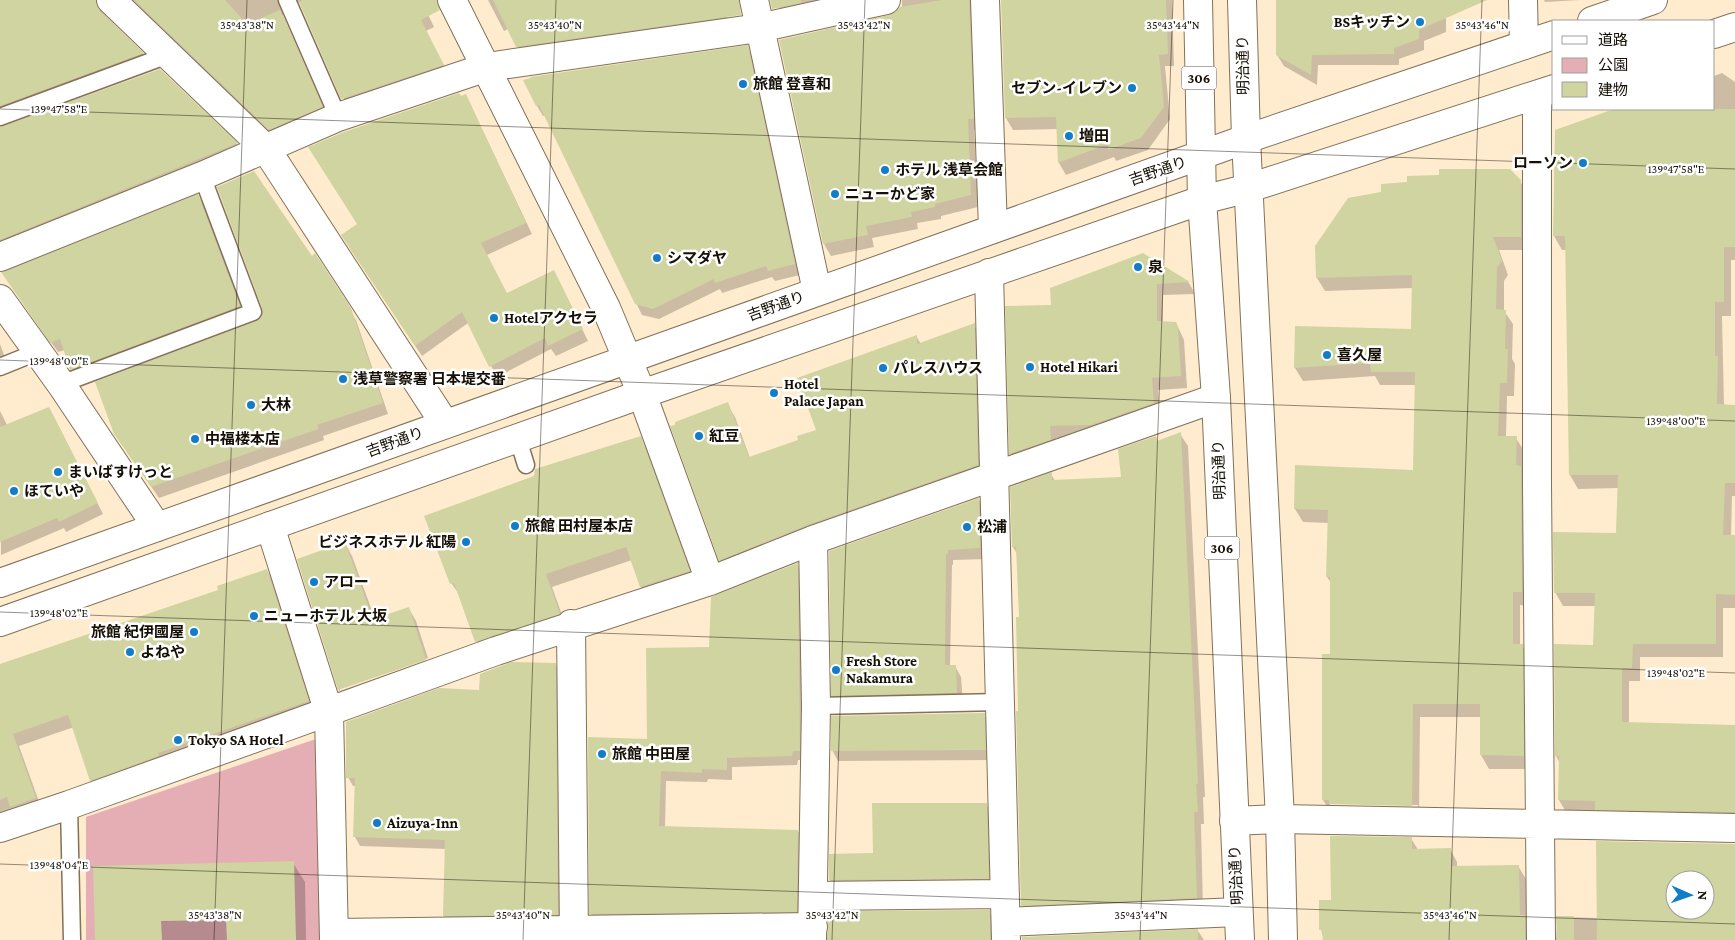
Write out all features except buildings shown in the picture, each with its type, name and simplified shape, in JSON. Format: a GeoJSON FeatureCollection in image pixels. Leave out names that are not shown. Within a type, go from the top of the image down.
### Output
{"type":"FeatureCollection","features":[{"type":"Feature","properties":{"kind":"street"},"geometry":{"type":"LineString","coordinates":[[111,0],[266,149],[446,424]]}},
{"type":"Feature","properties":{"kind":"street"},"geometry":{"type":"LineString","coordinates":[[452,0],[606,308],[642,394],[710,581]]}},
{"type":"Feature","properties":{"kind":"street"},"geometry":{"type":"LineString","coordinates":[[754,0],[817,291]]}},
{"type":"Feature","properties":{"kind":"street"},"geometry":{"type":"LineString","coordinates":[[0,257],[202,176],[338,117],[487,67],[760,28],[886,0]]}},
{"type":"Feature","properties":{"kind":"street"},"geometry":{"type":"LineString","coordinates":[[985,0],[992,229]]}},
{"type":"Feature","properties":{"kind":"street","name":"明治通り"},"geometry":{"type":"LineString","coordinates":[[1198,0],[1202,200],[1216,398],[1240,940]]}},
{"type":"Feature","properties":{"kind":"street","name":"明治通り"},"geometry":{"type":"LineString","coordinates":[[1242,0],[1246,139],[1280,819],[1283,940]]}},
{"type":"Feature","properties":{"kind":"street"},"geometry":{"type":"LineString","coordinates":[[1524,0],[1524,45]]}},
{"type":"Feature","properties":{"kind":"street"},"geometry":{"type":"LineString","coordinates":[[1595,20],[1654,0]]}},
{"type":"Feature","properties":{"kind":"street"},"geometry":{"type":"LineString","coordinates":[[1715,34],[1735,27]]}},
{"type":"Feature","properties":{"kind":"street","name":"吉野通り"},"geometry":{"type":"LineString","coordinates":[[0,583],[1246,139],[1552,36]]}},
{"type":"Feature","properties":{"kind":"street"},"geometry":{"type":"LineString","coordinates":[[0,622],[989,273],[1202,200],[1249,188],[1546,92],[1537,485],[1542,940]]}},
{"type":"Feature","properties":{"kind":"street"},"geometry":{"type":"LineString","coordinates":[[989,273],[1006,931],[1238,912]]}},
{"type":"Feature","properties":{"kind":"street"},"geometry":{"type":"LineString","coordinates":[[0,299],[61,384],[157,527]]}},
{"type":"Feature","properties":{"kind":"street"},"geometry":{"type":"LineString","coordinates":[[0,828],[69,806],[571,624],[710,581],[813,540],[1216,398]]}},
{"type":"Feature","properties":{"kind":"street"},"geometry":{"type":"LineString","coordinates":[[270,526],[329,713],[334,937],[812,934],[816,706],[813,540]]}},
{"type":"Feature","properties":{"kind":"street"},"geometry":{"type":"LineString","coordinates":[[571,624],[574,935]]}},
{"type":"Feature","properties":{"kind":"street"},"geometry":{"type":"LineString","coordinates":[[1234,821],[1280,819],[1735,828]]}},
{"type":"Feature","properties":{"kind":"street"},"geometry":{"type":"LineString","coordinates":[[813,896],[1005,894]]}},
{"type":"Feature","properties":{"kind":"lane"},"geometry":{"type":"LineString","coordinates":[[287,0],[338,117]]}},
{"type":"Feature","properties":{"kind":"lane"},"geometry":{"type":"LineString","coordinates":[[0,117],[168,55]]}},
{"type":"Feature","properties":{"kind":"lane"},"geometry":{"type":"LineString","coordinates":[[61,384],[253,312],[202,176]]}},
{"type":"Feature","properties":{"kind":"lane"},"geometry":{"type":"LineString","coordinates":[[0,367],[37,352]]}},
{"type":"Feature","properties":{"kind":"lane"},"geometry":{"type":"LineString","coordinates":[[518,439],[526,465]]}},
{"type":"Feature","properties":{"kind":"lane"},"geometry":{"type":"LineString","coordinates":[[816,706],[1000,702]]}},
{"type":"Feature","properties":{"kind":"lane"},"geometry":{"type":"LineString","coordinates":[[69,806],[72,940]]}},
{"type":"Feature","properties":{"kind":"green space"},"geometry":{"type":"Polygon","coordinates":[[[316,739],[320,940],[86,940],[86,817],[316,739]]]}},
{"type":"Feature","properties":{"kind":"place","name":"BSキッチン"},"geometry":{"type":"Point","coordinates":[1420,22]}},
{"type":"Feature","properties":{"kind":"place","name":"旅館 登喜和"},"geometry":{"type":"Point","coordinates":[743,84]}},
{"type":"Feature","properties":{"kind":"place","name":"セブン-イレブン"},"geometry":{"type":"Point","coordinates":[1132,88]}},
{"type":"Feature","properties":{"kind":"place","name":"増田"},"geometry":{"type":"Point","coordinates":[1069,136]}},
{"type":"Feature","properties":{"kind":"place","name":"ローソン"},"geometry":{"type":"Point","coordinates":[1583,163]}},
{"type":"Feature","properties":{"kind":"place","name":"ホテル 浅草会館"},"geometry":{"type":"Point","coordinates":[885,170]}},
{"type":"Feature","properties":{"kind":"place","name":"ニューかど家"},"geometry":{"type":"Point","coordinates":[835,194]}},
{"type":"Feature","properties":{"kind":"place","name":"シマダヤ"},"geometry":{"type":"Point","coordinates":[657,258]}},
{"type":"Feature","properties":{"kind":"place","name":"泉"},"geometry":{"type":"Point","coordinates":[1138,267]}},
{"type":"Feature","properties":{"kind":"place","name":"Hotelアクセラ"},"geometry":{"type":"Point","coordinates":[494,318]}},
{"type":"Feature","properties":{"kind":"place","name":"喜久屋"},"geometry":{"type":"Point","coordinates":[1327,355]}},
{"type":"Feature","properties":{"kind":"place","name":"Hotel Hikari"},"geometry":{"type":"Point","coordinates":[1030,367]}},
{"type":"Feature","properties":{"kind":"place","name":"パレスハウス"},"geometry":{"type":"Point","coordinates":[883,368]}},
{"type":"Feature","properties":{"kind":"place","name":"浅草警察署 日本堤交番"},"geometry":{"type":"Point","coordinates":[343,379]}},
{"type":"Feature","properties":{"kind":"place","name":"Hotel Palace Japan"},"geometry":{"type":"Point","coordinates":[774,393]}},
{"type":"Feature","properties":{"kind":"place","name":"大林"},"geometry":{"type":"Point","coordinates":[251,405]}},
{"type":"Feature","properties":{"kind":"place","name":"紅豆"},"geometry":{"type":"Point","coordinates":[699,436]}},
{"type":"Feature","properties":{"kind":"place","name":"中福楼本店"},"geometry":{"type":"Point","coordinates":[195,439]}},
{"type":"Feature","properties":{"kind":"place","name":"まいばすけっと"},"geometry":{"type":"Point","coordinates":[58,472]}},
{"type":"Feature","properties":{"kind":"place","name":"ほていや"},"geometry":{"type":"Point","coordinates":[14,491]}},
{"type":"Feature","properties":{"kind":"place","name":"旅館 田村屋本店"},"geometry":{"type":"Point","coordinates":[515,526]}},
{"type":"Feature","properties":{"kind":"place","name":"松浦"},"geometry":{"type":"Point","coordinates":[967,527]}},
{"type":"Feature","properties":{"kind":"place","name":"ビジネスホテル 紅陽"},"geometry":{"type":"Point","coordinates":[466,542]}},
{"type":"Feature","properties":{"kind":"place","name":"アロー"},"geometry":{"type":"Point","coordinates":[314,582]}},
{"type":"Feature","properties":{"kind":"place","name":"ニューホテル 大坂"},"geometry":{"type":"Point","coordinates":[254,616]}},
{"type":"Feature","properties":{"kind":"place","name":"旅館 紀伊國屋"},"geometry":{"type":"Point","coordinates":[194,632]}},
{"type":"Feature","properties":{"kind":"place","name":"よねや"},"geometry":{"type":"Point","coordinates":[130,652]}},
{"type":"Feature","properties":{"kind":"place","name":"Fresh Store Nakamura"},"geometry":{"type":"Point","coordinates":[836,670]}},
{"type":"Feature","properties":{"kind":"place","name":"Tokyo SA Hotel"},"geometry":{"type":"Point","coordinates":[178,740]}},
{"type":"Feature","properties":{"kind":"place","name":"旅館 中田屋"},"geometry":{"type":"Point","coordinates":[602,754]}},
{"type":"Feature","properties":{"kind":"place","name":"Aizuya-Inn"},"geometry":{"type":"Point","coordinates":[377,823]}}]}
